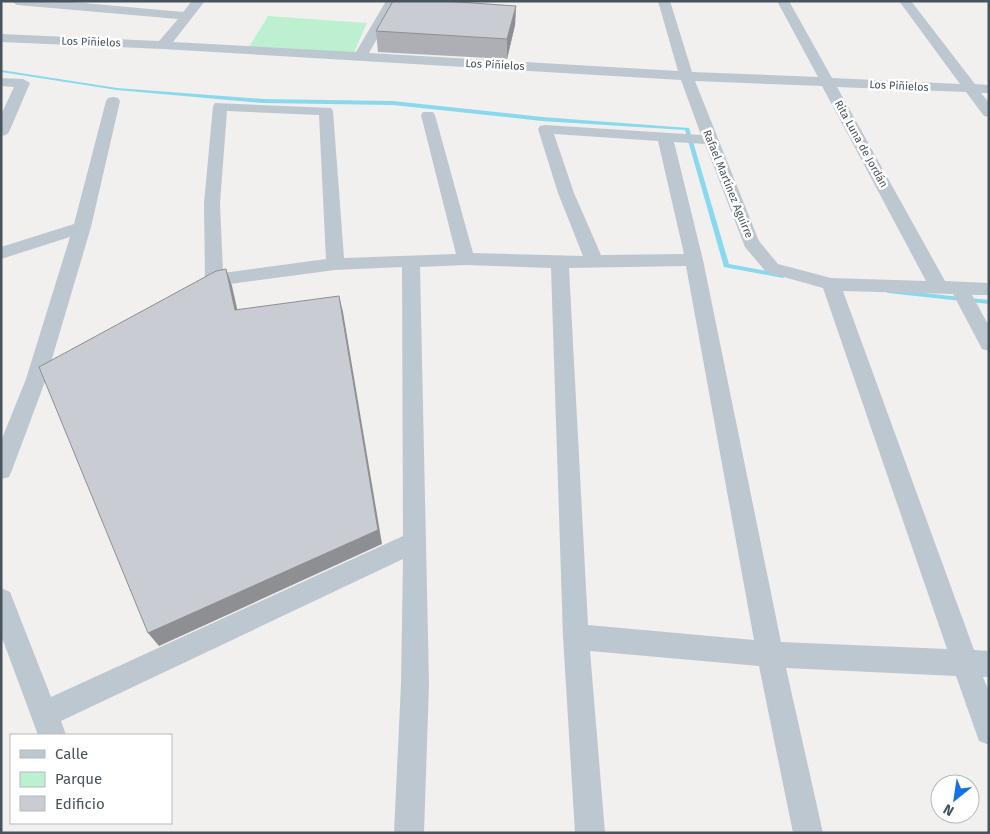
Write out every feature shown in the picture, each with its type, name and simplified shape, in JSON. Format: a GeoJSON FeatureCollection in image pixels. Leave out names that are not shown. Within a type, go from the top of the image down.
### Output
{"type":"FeatureCollection","features":[{"type":"Feature","properties":{"kind":"street"},"geometry":{"type":"LineString","coordinates":[[17,1],[102,5],[187,16]]}},
{"type":"Feature","properties":{"kind":"street"},"geometry":{"type":"LineString","coordinates":[[162,44],[199,1]]}},
{"type":"Feature","properties":{"kind":"street"},"geometry":{"type":"LineString","coordinates":[[360,57],[392,1]]}},
{"type":"Feature","properties":{"kind":"street","name":"Rafael Martínez Aguirre"},"geometry":{"type":"LineString","coordinates":[[664,1],[686,76],[751,243],[772,268],[830,284],[989,289]]}},
{"type":"Feature","properties":{"kind":"street","name":"Rita Luna de Jordán"},"geometry":{"type":"LineString","coordinates":[[783,1],[827,83],[948,287],[989,344]]}},
{"type":"Feature","properties":{"kind":"street"},"geometry":{"type":"LineString","coordinates":[[905,1],[989,113]]}},
{"type":"Feature","properties":{"kind":"street","name":"Los Piñielos"},"geometry":{"type":"LineString","coordinates":[[1,38],[162,44],[686,76],[989,89]]}},
{"type":"Feature","properties":{"kind":"street"},"geometry":{"type":"LineString","coordinates":[[1,82],[23,83],[1,132]]}},
{"type":"Feature","properties":{"kind":"street"},"geometry":{"type":"LineString","coordinates":[[1,470],[36,379],[82,228],[113,101]]}},
{"type":"Feature","properties":{"kind":"street"},"geometry":{"type":"LineString","coordinates":[[214,280],[212,203],[220,106],[326,112],[335,264]]}},
{"type":"Feature","properties":{"kind":"street"},"geometry":{"type":"LineString","coordinates":[[428,115],[466,260]]}},
{"type":"Feature","properties":{"kind":"street"},"geometry":{"type":"LineString","coordinates":[[594,261],[566,193],[545,129],[711,140]]}},
{"type":"Feature","properties":{"kind":"street"},"geometry":{"type":"LineString","coordinates":[[665,138],[694,260],[770,654],[808,833]]}},
{"type":"Feature","properties":{"kind":"street"},"geometry":{"type":"LineString","coordinates":[[1,253],[82,228]]}},
{"type":"Feature","properties":{"kind":"street"},"geometry":{"type":"LineString","coordinates":[[197,290],[214,280],[335,264],[466,260],[560,262],[694,260]]}},
{"type":"Feature","properties":{"kind":"street"},"geometry":{"type":"LineString","coordinates":[[409,833],[415,684],[411,262]]}},
{"type":"Feature","properties":{"kind":"street"},"geometry":{"type":"LineString","coordinates":[[560,262],[576,637],[590,833]]}},
{"type":"Feature","properties":{"kind":"street"},"geometry":{"type":"LineString","coordinates":[[830,284],[976,664],[989,731]]}},
{"type":"Feature","properties":{"kind":"street"},"geometry":{"type":"LineString","coordinates":[[36,379],[61,365]]}},
{"type":"Feature","properties":{"kind":"street"},"geometry":{"type":"LineString","coordinates":[[1,600],[48,725],[415,542]]}},
{"type":"Feature","properties":{"kind":"street"},"geometry":{"type":"LineString","coordinates":[[576,637],[770,654],[976,664]]}},
{"type":"Feature","properties":{"kind":"green space"},"geometry":{"type":"Polygon","coordinates":[[[268,16],[367,23],[353,55],[248,49],[268,16]]]}},
{"type":"Feature","properties":{"kind":"building"},"geometry":{"type":"Polygon","coordinates":[[[393,1],[444,1],[516,6],[507,39],[376,31],[393,1]]]}},
{"type":"Feature","properties":{"kind":"building"},"geometry":{"type":"Polygon","coordinates":[[[226,269],[235,310],[339,296],[378,530],[148,633],[39,367],[216,271],[226,269]]]}},
{"type":"Feature","properties":{"kind":"waterway"},"geometry":{"type":"LineString","coordinates":[[1,71],[117,89],[263,101],[393,103],[542,119],[687,129],[726,266],[783,276]]}},
{"type":"Feature","properties":{"kind":"waterway"},"geometry":{"type":"LineString","coordinates":[[888,291],[989,302]]}}]}
